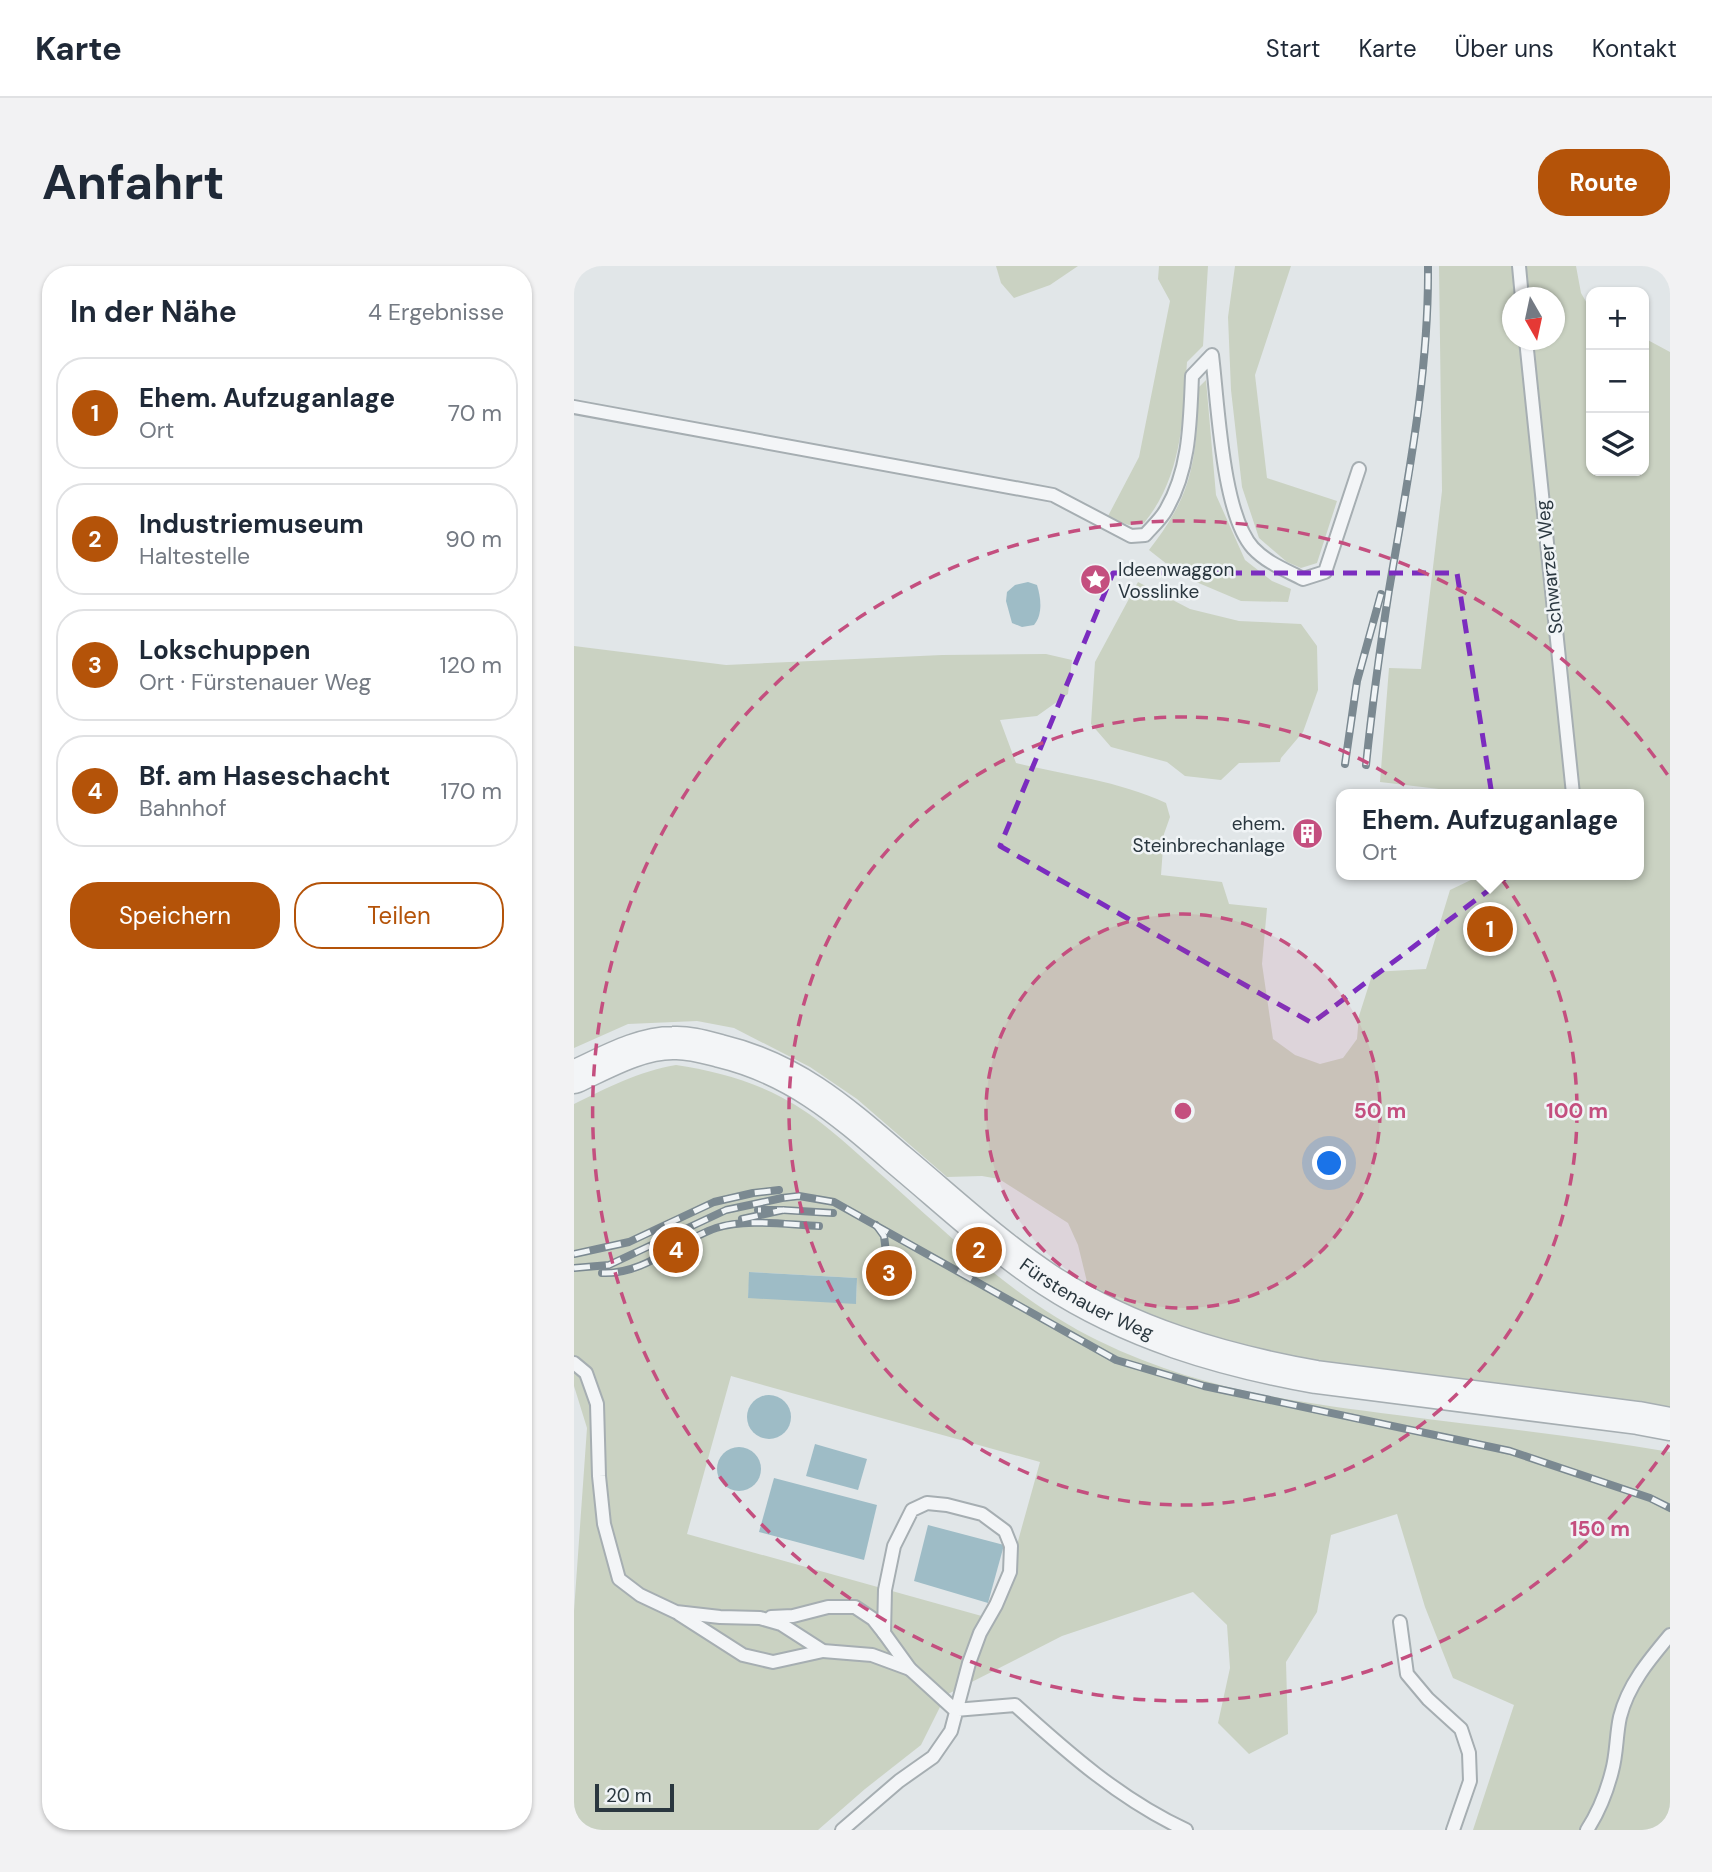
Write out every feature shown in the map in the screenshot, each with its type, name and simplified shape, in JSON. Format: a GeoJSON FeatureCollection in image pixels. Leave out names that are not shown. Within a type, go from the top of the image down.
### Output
{"type":"FeatureCollection","features":[{"type":"Feature","properties":{"kind":"street","name":"Fürstenauer Weg"},"geometry":{"type":"LineString","coordinates":[[574,1077],[650,1045],[674,1042],[696,1045],[765,1064],[797,1081],[845,1113],[992,1240],[1049,1280],[1121,1319],[1195,1349],[1272,1369],[1316,1377],[1670,1424]]}},
{"type":"Feature","properties":{"kind":"lane"},"geometry":{"type":"LineString","coordinates":[[1519,266],[1521,287]]}},
{"type":"Feature","properties":{"kind":"lane","name":"Schwarzer Weg"},"geometry":{"type":"LineString","coordinates":[[1527,350],[1572,789]]}},
{"type":"Feature","properties":{"kind":"lane"},"geometry":{"type":"LineString","coordinates":[[574,407],[1053,495],[1131,536],[1145,535],[1166,511],[1183,470],[1190,429],[1192,376],[1212,355],[1228,488],[1245,536],[1253,548],[1269,562],[1303,579],[1325,572],[1359,469]]}},
{"type":"Feature","properties":{"kind":"lane"},"geometry":{"type":"LineString","coordinates":[[574,1363],[586,1373],[597,1404],[599,1476],[604,1524],[619,1579],[640,1595],[676,1612],[743,1655],[774,1662],[823,1651],[872,1655],[911,1669]]}},
{"type":"Feature","properties":{"kind":"lane"},"geometry":{"type":"LineString","coordinates":[[842,1830],[899,1781],[933,1757],[951,1731],[955,1710],[980,1633],[1010,1572],[1011,1546],[1005,1531],[982,1514],[947,1505],[927,1503],[912,1510],[894,1546],[885,1590],[884,1633]]}},
{"type":"Feature","properties":{"kind":"lane"},"geometry":{"type":"LineString","coordinates":[[676,1612],[760,1618],[793,1616],[828,1607],[855,1607],[873,1619],[911,1669],[955,1710],[1015,1704],[1077,1760],[1154,1815],[1186,1830]]}},
{"type":"Feature","properties":{"kind":"lane"},"geometry":{"type":"LineString","coordinates":[[760,1618],[781,1624],[823,1651]]}},
{"type":"Feature","properties":{"kind":"lane"},"geometry":{"type":"LineString","coordinates":[[1399,1622],[1407,1674],[1427,1699],[1461,1729],[1469,1753],[1470,1781],[1453,1830]]}},
{"type":"Feature","properties":{"kind":"lane"},"geometry":{"type":"LineString","coordinates":[[1587,1830],[1594,1819],[1612,1770],[1620,1716],[1639,1673],[1670,1635]]}},
{"type":"Feature","properties":{"kind":"highlighted area"},"geometry":{"type":"Polygon","coordinates":[[[1113,573],[1457,573],[1505,878],[1312,1023],[1000,846],[1113,573]]]}},
{"type":"Feature","properties":{"kind":"green space"},"geometry":{"type":"Polygon","coordinates":[[[996,266],[1078,266],[1050,285],[1014,298],[1001,283],[996,266]]]}},
{"type":"Feature","properties":{"kind":"green space"},"geometry":{"type":"Polygon","coordinates":[[[1159,266],[1208,266],[1203,346],[1187,362],[1182,426],[1166,486],[1144,523],[1129,525],[1107,518],[1139,457],[1170,301],[1158,279],[1159,266]]]}},
{"type":"Feature","properties":{"kind":"green space"},"geometry":{"type":"Polygon","coordinates":[[[1235,266],[1291,266],[1255,375],[1267,478],[1337,501],[1317,563],[1301,568],[1287,562],[1259,538],[1242,487],[1231,390],[1228,317],[1235,266]]]}},
{"type":"Feature","properties":{"kind":"green space"},"geometry":{"type":"Polygon","coordinates":[[[1439,266],[1576,266],[1581,293],[1586,302],[1586,476],[1649,476],[1649,341],[1670,352],[1670,1412],[1367,1372],[1233,1346],[1126,1308],[1088,1286],[1078,1245],[1068,1223],[999,1179],[982,1176],[947,1177],[857,1099],[810,1067],[734,1028],[697,1021],[628,1024],[574,1048],[574,646],[726,665],[942,655],[1046,654],[1072,660],[1068,694],[1037,716],[1000,720],[1016,763],[1111,784],[1166,803],[1170,817],[1164,834],[1161,875],[1222,882],[1229,904],[1267,908],[1262,964],[1273,1039],[1295,1055],[1320,1064],[1343,1058],[1357,1039],[1359,1016],[1373,972],[1426,969],[1450,890],[1471,880],[1644,880],[1644,789],[1439,789],[1380,782],[1389,668],[1421,669],[1442,491],[1439,266]]]}},
{"type":"Feature","properties":{"kind":"green space"},"geometry":{"type":"Polygon","coordinates":[[[1206,380],[1216,495],[1245,560],[1272,581],[1291,589],[1288,602],[1241,601],[1182,576],[1149,550],[1171,518],[1187,484],[1196,437],[1197,389],[1206,380]]]}},
{"type":"Feature","properties":{"kind":"green space"},"geometry":{"type":"Polygon","coordinates":[[[1138,582],[1190,609],[1239,621],[1301,624],[1317,646],[1318,690],[1303,732],[1280,762],[1239,763],[1221,780],[1185,776],[1167,762],[1111,747],[1091,724],[1095,662],[1138,582]]]}},
{"type":"Feature","properties":{"kind":"green space"},"geometry":{"type":"Polygon","coordinates":[[[676,1065],[730,1076],[769,1091],[795,1105],[835,1134],[1013,1288],[1069,1325],[1135,1357],[1208,1382],[1282,1398],[1670,1452],[1670,1830],[1473,1830],[1514,1705],[1453,1678],[1425,1607],[1397,1514],[1331,1535],[1317,1612],[1286,1662],[1288,1734],[1249,1754],[1218,1723],[1230,1668],[1227,1625],[1193,1592],[1062,1636],[946,1695],[921,1745],[818,1830],[574,1830],[574,1611],[587,1428],[574,1386],[574,1104],[649,1071],[676,1065]],[[750,1272],[748,1297],[856,1303],[857,1278],[750,1272]],[[731,1376],[687,1534],[996,1620],[1040,1462],[731,1376]]]}},
{"type":"Feature","properties":{"kind":"water"},"geometry":{"type":"Polygon","coordinates":[[[1028,582],[1037,585],[1040,611],[1034,625],[1022,627],[1012,623],[1006,601],[1007,592],[1015,585],[1028,582]]]}},
{"type":"Feature","properties":{"kind":"water"},"geometry":{"type":"Polygon","coordinates":[[[749,1272],[857,1278],[856,1304],[748,1298],[749,1272]]]}},
{"type":"Feature","properties":{"kind":"water"},"geometry":{"type":"Polygon","coordinates":[[[769,1395],[785,1401],[791,1417],[785,1433],[769,1439],[753,1433],[747,1417],[753,1401],[769,1395]]]}},
{"type":"Feature","properties":{"kind":"water"},"geometry":{"type":"Polygon","coordinates":[[[815,1444],[867,1459],[858,1490],[806,1476],[815,1444]]]}},
{"type":"Feature","properties":{"kind":"water"},"geometry":{"type":"Polygon","coordinates":[[[739,1447],[755,1453],[761,1469],[755,1485],[739,1491],[723,1485],[717,1469],[723,1453],[739,1447]]]}},
{"type":"Feature","properties":{"kind":"water"},"geometry":{"type":"Polygon","coordinates":[[[774,1478],[877,1505],[864,1560],[759,1532],[774,1478]]]}},
{"type":"Feature","properties":{"kind":"water"},"geometry":{"type":"Polygon","coordinates":[[[928,1525],[1004,1545],[988,1603],[914,1581],[928,1525]]]}},
{"type":"Feature","properties":{"kind":"railway"},"geometry":{"type":"LineString","coordinates":[[1366,765],[1382,634],[1421,388],[1428,266]]}},
{"type":"Feature","properties":{"kind":"railway"},"geometry":{"type":"LineString","coordinates":[[1345,764],[1357,681],[1381,594]]}},
{"type":"Feature","properties":{"kind":"railway"},"geometry":{"type":"LineString","coordinates":[[574,1254],[629,1242],[714,1202],[779,1190]]}},
{"type":"Feature","properties":{"kind":"railway"},"geometry":{"type":"LineString","coordinates":[[574,1268],[609,1265],[726,1210],[799,1196],[834,1202],[1116,1360],[1204,1386],[1510,1451],[1650,1498],[1670,1508]]}},
{"type":"Feature","properties":{"kind":"railway"},"geometry":{"type":"LineString","coordinates":[[742,1219],[783,1210],[758,1210]]}},
{"type":"Feature","properties":{"kind":"railway"},"geometry":{"type":"LineString","coordinates":[[783,1210],[833,1213]]}},
{"type":"Feature","properties":{"kind":"railway"},"geometry":{"type":"LineString","coordinates":[[602,1273],[632,1269],[702,1234],[728,1225],[753,1223],[819,1226]]}},
{"type":"Feature","properties":{"kind":"railway"},"geometry":{"type":"LineString","coordinates":[[876,1225],[884,1236],[886,1252]]}},
{"type":"Feature","properties":{"kind":"place","name":"Ideenwaggon Vosslinke"},"geometry":{"type":"Point","coordinates":[1095,580]}},
{"type":"Feature","properties":{"kind":"place","name":"ehem. Steinbrechanlage"},"geometry":{"type":"Point","coordinates":[1308,834]}},
{"type":"Feature","properties":{"kind":"place","name":"Ehem. Aufzuganlage"},"geometry":{"type":"Point","coordinates":[1490,929]}},
{"type":"Feature","properties":{"kind":"place","name":"Bf. am Haseschacht"},"geometry":{"type":"Point","coordinates":[676,1250]}},
{"type":"Feature","properties":{"kind":"place","name":"Industriemuseum"},"geometry":{"type":"Point","coordinates":[979,1250]}},
{"type":"Feature","properties":{"kind":"place","name":"Lokschuppen"},"geometry":{"type":"Point","coordinates":[889,1273]}}]}
